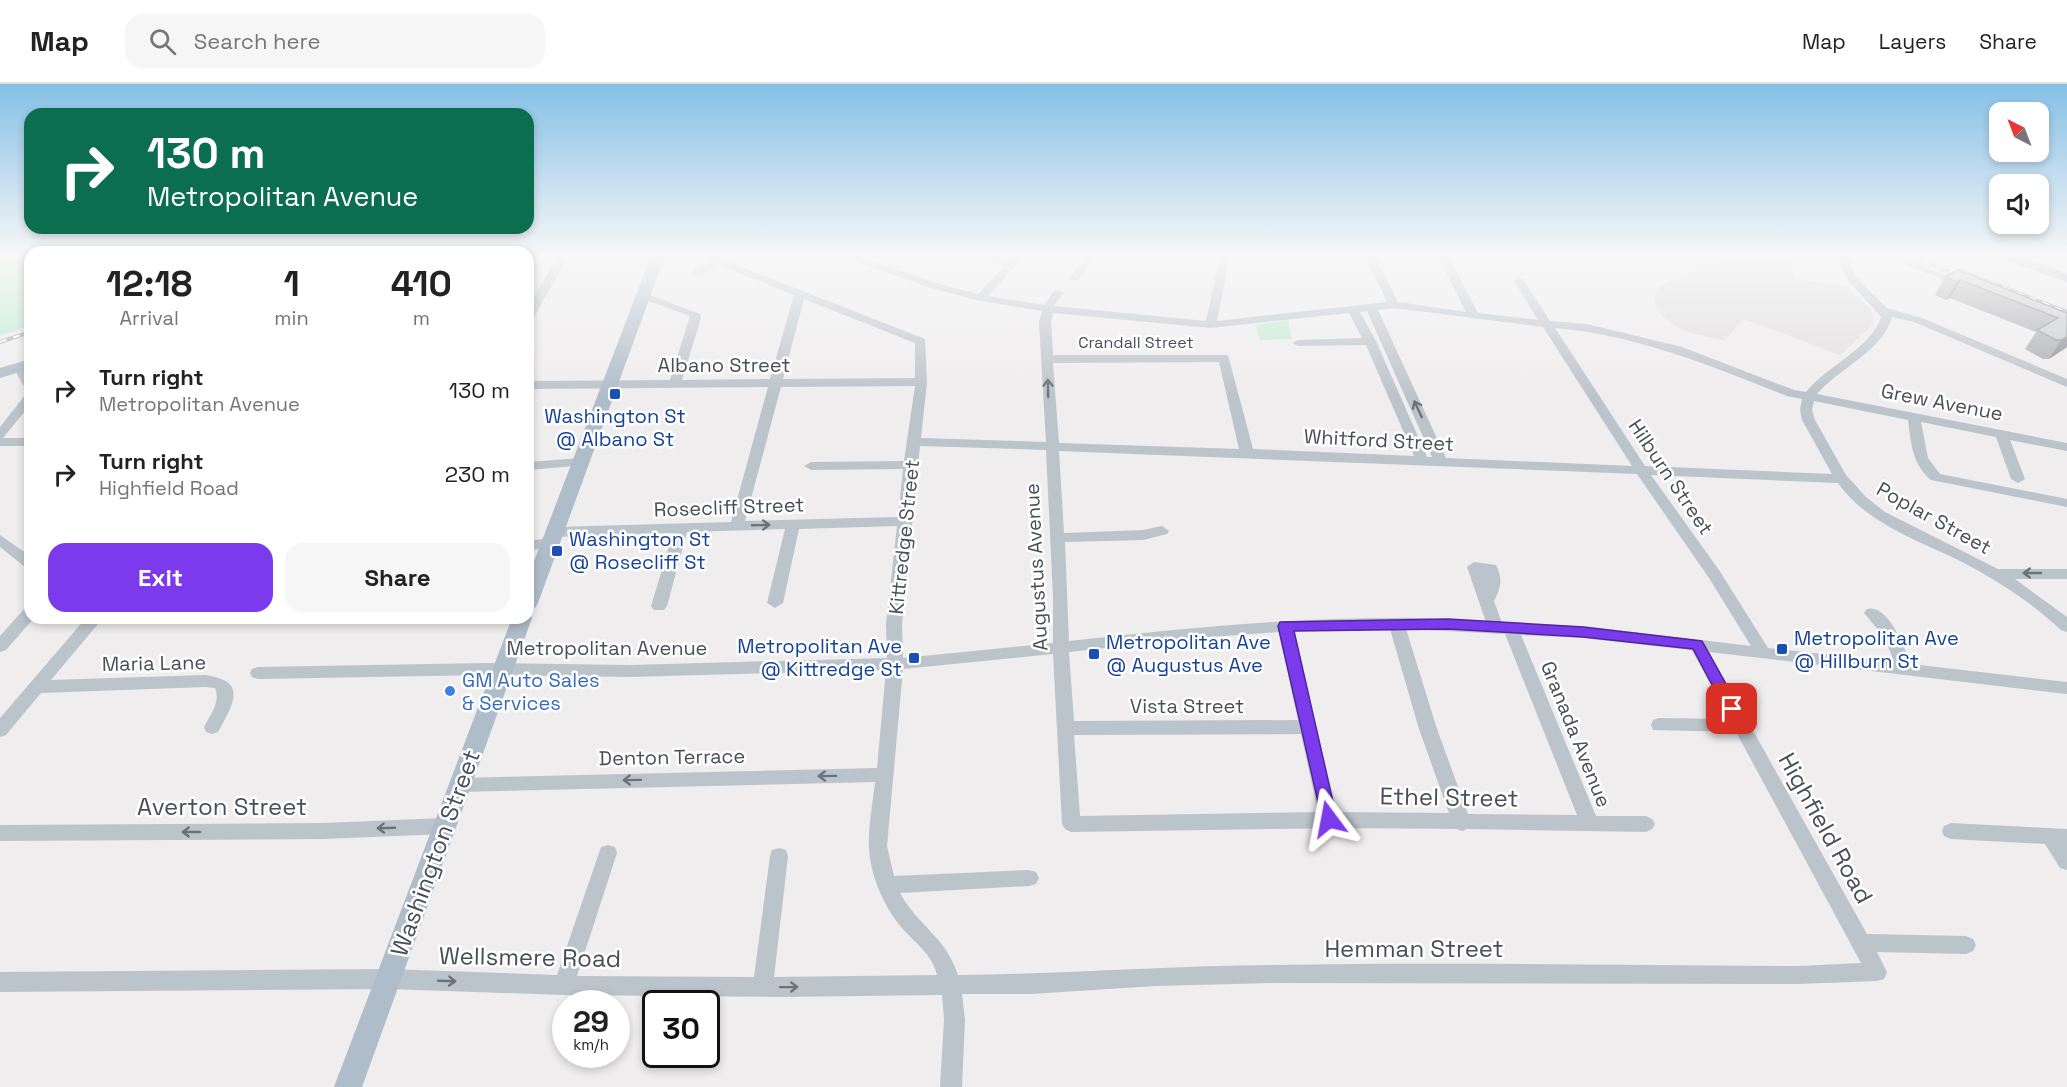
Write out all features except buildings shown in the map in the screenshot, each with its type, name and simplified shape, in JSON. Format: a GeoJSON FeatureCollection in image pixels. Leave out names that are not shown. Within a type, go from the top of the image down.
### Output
{"type":"FeatureCollection","features":[{"type":"Feature","properties":{"kind":"main road"},"geometry":{"type":"LineString","coordinates":[[534,587],[641,303]]}},
{"type":"Feature","properties":{"kind":"main road"},"geometry":{"type":"LineString","coordinates":[[0,373],[24,365]]}},
{"type":"Feature","properties":{"kind":"main road","name":"Washington Street"},"geometry":{"type":"LineString","coordinates":[[348,1087],[520,624]]}},
{"type":"Feature","properties":{"kind":"street"},"geometry":{"type":"LineString","coordinates":[[661,303],[695,316],[675,384]]}},
{"type":"Feature","properties":{"kind":"street"},"geometry":{"type":"LineString","coordinates":[[737,526],[797,303]]}},
{"type":"Feature","properties":{"kind":"street","name":"Kittredge Street"},"geometry":{"type":"LineString","coordinates":[[827,303],[921,341],[921,382],[894,624],[895,664],[878,846],[879,862],[897,907],[940,955],[951,985],[955,1003],[951,1087]]}},
{"type":"Feature","properties":{"kind":"street"},"geometry":{"type":"LineString","coordinates":[[1010,303],[1048,309],[1211,325],[1394,305],[1474,316],[1587,327],[1678,349],[1791,393],[1809,395],[1884,329],[1887,323],[1884,312],[1875,303]]}},
{"type":"Feature","properties":{"kind":"street"},"geometry":{"type":"LineString","coordinates":[[1048,309],[1052,303]]}},
{"type":"Feature","properties":{"kind":"street"},"geometry":{"type":"LineString","coordinates":[[1211,325],[1215,303]]}},
{"type":"Feature","properties":{"kind":"street"},"geometry":{"type":"LineString","coordinates":[[1467,303],[1474,316]]}},
{"type":"Feature","properties":{"kind":"street","name":"Hilburn Street"},"geometry":{"type":"LineString","coordinates":[[1532,303],[1641,470],[1714,574],[1763,652]]}},
{"type":"Feature","properties":{"kind":"street"},"geometry":{"type":"LineString","coordinates":[[1371,307],[1441,462]]}},
{"type":"Feature","properties":{"kind":"street"},"geometry":{"type":"LineString","coordinates":[[1352,308],[1370,341],[1423,462]]}},
{"type":"Feature","properties":{"kind":"street","name":"Augustus Avenue"},"geometry":{"type":"LineString","coordinates":[[1048,309],[1045,322],[1071,824]]}},
{"type":"Feature","properties":{"kind":"street"},"geometry":{"type":"LineString","coordinates":[[1884,312],[1918,320],[2067,382]]}},
{"type":"Feature","properties":{"kind":"street"},"geometry":{"type":"LineString","coordinates":[[1298,343],[1370,341]]}},
{"type":"Feature","properties":{"kind":"street","name":"Crandall Street"},"geometry":{"type":"LineString","coordinates":[[1048,359],[1224,358],[1247,453]]}},
{"type":"Feature","properties":{"kind":"street","name":"Albano Street"},"geometry":{"type":"LineString","coordinates":[[534,385],[921,382]]}},
{"type":"Feature","properties":{"kind":"street","name":"Grew Avenue"},"geometry":{"type":"LineString","coordinates":[[1809,395],[2067,447]]}},
{"type":"Feature","properties":{"kind":"street","name":"Poplar Street"},"geometry":{"type":"LineString","coordinates":[[1809,395],[1806,402],[1808,417],[1842,480],[1854,494],[1886,518],[1998,574],[2036,598],[2067,626]]}},
{"type":"Feature","properties":{"kind":"street"},"geometry":{"type":"LineString","coordinates":[[0,435],[24,405]]}},
{"type":"Feature","properties":{"kind":"street"},"geometry":{"type":"LineString","coordinates":[[1914,417],[1921,463],[1926,471],[1936,477],[2067,503]]}},
{"type":"Feature","properties":{"kind":"street"},"geometry":{"type":"LineString","coordinates":[[2001,434],[2018,479]]}},
{"type":"Feature","properties":{"kind":"street"},"geometry":{"type":"LineString","coordinates":[[0,442],[24,442]]}},
{"type":"Feature","properties":{"kind":"street","name":"Whitford Street"},"geometry":{"type":"LineString","coordinates":[[914,442],[1247,453],[1842,480]]}},
{"type":"Feature","properties":{"kind":"street"},"geometry":{"type":"LineString","coordinates":[[534,466],[581,462]]}},
{"type":"Feature","properties":{"kind":"street"},"geometry":{"type":"LineString","coordinates":[[811,466],[910,465]]}},
{"type":"Feature","properties":{"kind":"street","name":"Rosecliff Street"},"geometry":{"type":"LineString","coordinates":[[534,544],[553,537],[681,529],[905,521]]}},
{"type":"Feature","properties":{"kind":"street"},"geometry":{"type":"LineString","coordinates":[[775,603],[793,524]]}},
{"type":"Feature","properties":{"kind":"street"},"geometry":{"type":"LineString","coordinates":[[659,606],[681,529]]}},
{"type":"Feature","properties":{"kind":"street"},"geometry":{"type":"LineString","coordinates":[[1057,538],[1143,535],[1162,531]]}},
{"type":"Feature","properties":{"kind":"street"},"geometry":{"type":"LineString","coordinates":[[0,540],[24,555]]}},
{"type":"Feature","properties":{"kind":"street"},"geometry":{"type":"LineString","coordinates":[[1998,574],[2067,573]]}},
{"type":"Feature","properties":{"kind":"street","name":"Granada Avenue"},"geometry":{"type":"LineString","coordinates":[[1487,599],[1502,627],[1590,824]]}},
{"type":"Feature","properties":{"kind":"street"},"geometry":{"type":"LineString","coordinates":[[1872,613],[1892,636],[1905,669]]}},
{"type":"Feature","properties":{"kind":"street"},"geometry":{"type":"LineString","coordinates":[[0,646],[24,619]]}},
{"type":"Feature","properties":{"kind":"street"},"geometry":{"type":"LineString","coordinates":[[1396,623],[1428,729],[1462,823]]}},
{"type":"Feature","properties":{"kind":"street","name":"Metropolitan Avenue"},"geometry":{"type":"LineString","coordinates":[[258,673],[485,669],[630,671],[926,663],[1198,632],[1285,626],[1396,623],[1502,627],[1697,645],[2067,688]]}},
{"type":"Feature","properties":{"kind":"street"},"geometry":{"type":"LineString","coordinates":[[0,730],[8,711],[38,687],[90,624]]}},
{"type":"Feature","properties":{"kind":"street"},"geometry":{"type":"LineString","coordinates":[[1285,626],[1329,819]]}},
{"type":"Feature","properties":{"kind":"street","name":"Highfield Road"},"geometry":{"type":"LineString","coordinates":[[1697,645],[1877,972]]}},
{"type":"Feature","properties":{"kind":"street","name":"Maria Lane"},"geometry":{"type":"LineString","coordinates":[[38,687],[187,681],[220,683],[224,685],[226,695],[212,727]]}},
{"type":"Feature","properties":{"kind":"street"},"geometry":{"type":"LineString","coordinates":[[1659,725],[1742,726]]}},
{"type":"Feature","properties":{"kind":"street","name":"Vista Street"},"geometry":{"type":"LineString","coordinates":[[1066,728],[1308,727]]}},
{"type":"Feature","properties":{"kind":"street","name":"Denton Terrace"},"geometry":{"type":"LineString","coordinates":[[460,785],[885,775]]}},
{"type":"Feature","properties":{"kind":"street","name":"Ethel Street"},"geometry":{"type":"LineString","coordinates":[[1071,824],[1290,822],[1329,819],[1462,823],[1646,824]]}},
{"type":"Feature","properties":{"kind":"street","name":"Averton Street"},"geometry":{"type":"LineString","coordinates":[[0,833],[324,831],[444,826]]}},
{"type":"Feature","properties":{"kind":"street"},"geometry":{"type":"LineString","coordinates":[[1951,831],[2058,837],[2067,862]]}},
{"type":"Feature","properties":{"kind":"street"},"geometry":{"type":"LineString","coordinates":[[564,985],[608,853]]}},
{"type":"Feature","properties":{"kind":"street"},"geometry":{"type":"LineString","coordinates":[[763,987],[779,856]]}},
{"type":"Feature","properties":{"kind":"street"},"geometry":{"type":"LineString","coordinates":[[888,885],[1029,878]]}},
{"type":"Feature","properties":{"kind":"street"},"geometry":{"type":"LineString","coordinates":[[1863,943],[1966,945]]}},
{"type":"Feature","properties":{"kind":"street","name":"Hemman Street"},"geometry":{"type":"LineString","coordinates":[[951,985],[1030,984],[1156,976],[1275,974],[1798,975],[1877,972]]}},
{"type":"Feature","properties":{"kind":"street","name":"Wellsmere Road"},"geometry":{"type":"LineString","coordinates":[[0,982],[388,979],[564,985],[763,987],[951,985]]}},
{"type":"Feature","properties":{"kind":"shaded area"},"geometry":{"type":"Polygon","coordinates":[[[1655,303],[1864,303],[1871,310],[1874,320],[1873,325],[1840,355],[1744,319],[1725,340],[1681,330],[1662,316],[1655,303]]]}},
{"type":"Feature","properties":{"kind":"green space"},"geometry":{"type":"Polygon","coordinates":[[[0,303],[24,303],[24,328],[0,336],[0,303]]]}},
{"type":"Feature","properties":{"kind":"green space"},"geometry":{"type":"Polygon","coordinates":[[[1288,320],[1292,339],[1260,340],[1255,325],[1288,320]]]}},
{"type":"Feature","properties":{"kind":"railway"},"geometry":{"type":"LineString","coordinates":[[2043,303],[2067,312]]}},
{"type":"Feature","properties":{"kind":"railway"},"geometry":{"type":"LineString","coordinates":[[0,342],[24,334]]}},
{"type":"Feature","properties":{"kind":"place","name":"Washington St @ Albano St"},"geometry":{"type":"Point","coordinates":[615,394]}},
{"type":"Feature","properties":{"kind":"place","name":"Washington St @ Rosecliff St"},"geometry":{"type":"Point","coordinates":[557,551]}},
{"type":"Feature","properties":{"kind":"place","name":"Metropolitan Ave @ Hillburn St"},"geometry":{"type":"Point","coordinates":[1782,649]}},
{"type":"Feature","properties":{"kind":"place","name":"Metropolitan Ave @ Augustus Ave"},"geometry":{"type":"Point","coordinates":[1094,654]}},
{"type":"Feature","properties":{"kind":"place","name":"Metropolitan Ave @ Kittredge St"},"geometry":{"type":"Point","coordinates":[914,658]}},
{"type":"Feature","properties":{"kind":"place","name":"GM Auto Sales & Services"},"geometry":{"type":"Point","coordinates":[450,691]}},
{"type":"Feature","properties":{"kind":"route"},"geometry":{"type":"LineString","coordinates":[[1329,819],[1285,626],[1448,624],[1583,632],[1697,645],[1732,709]]}}]}
